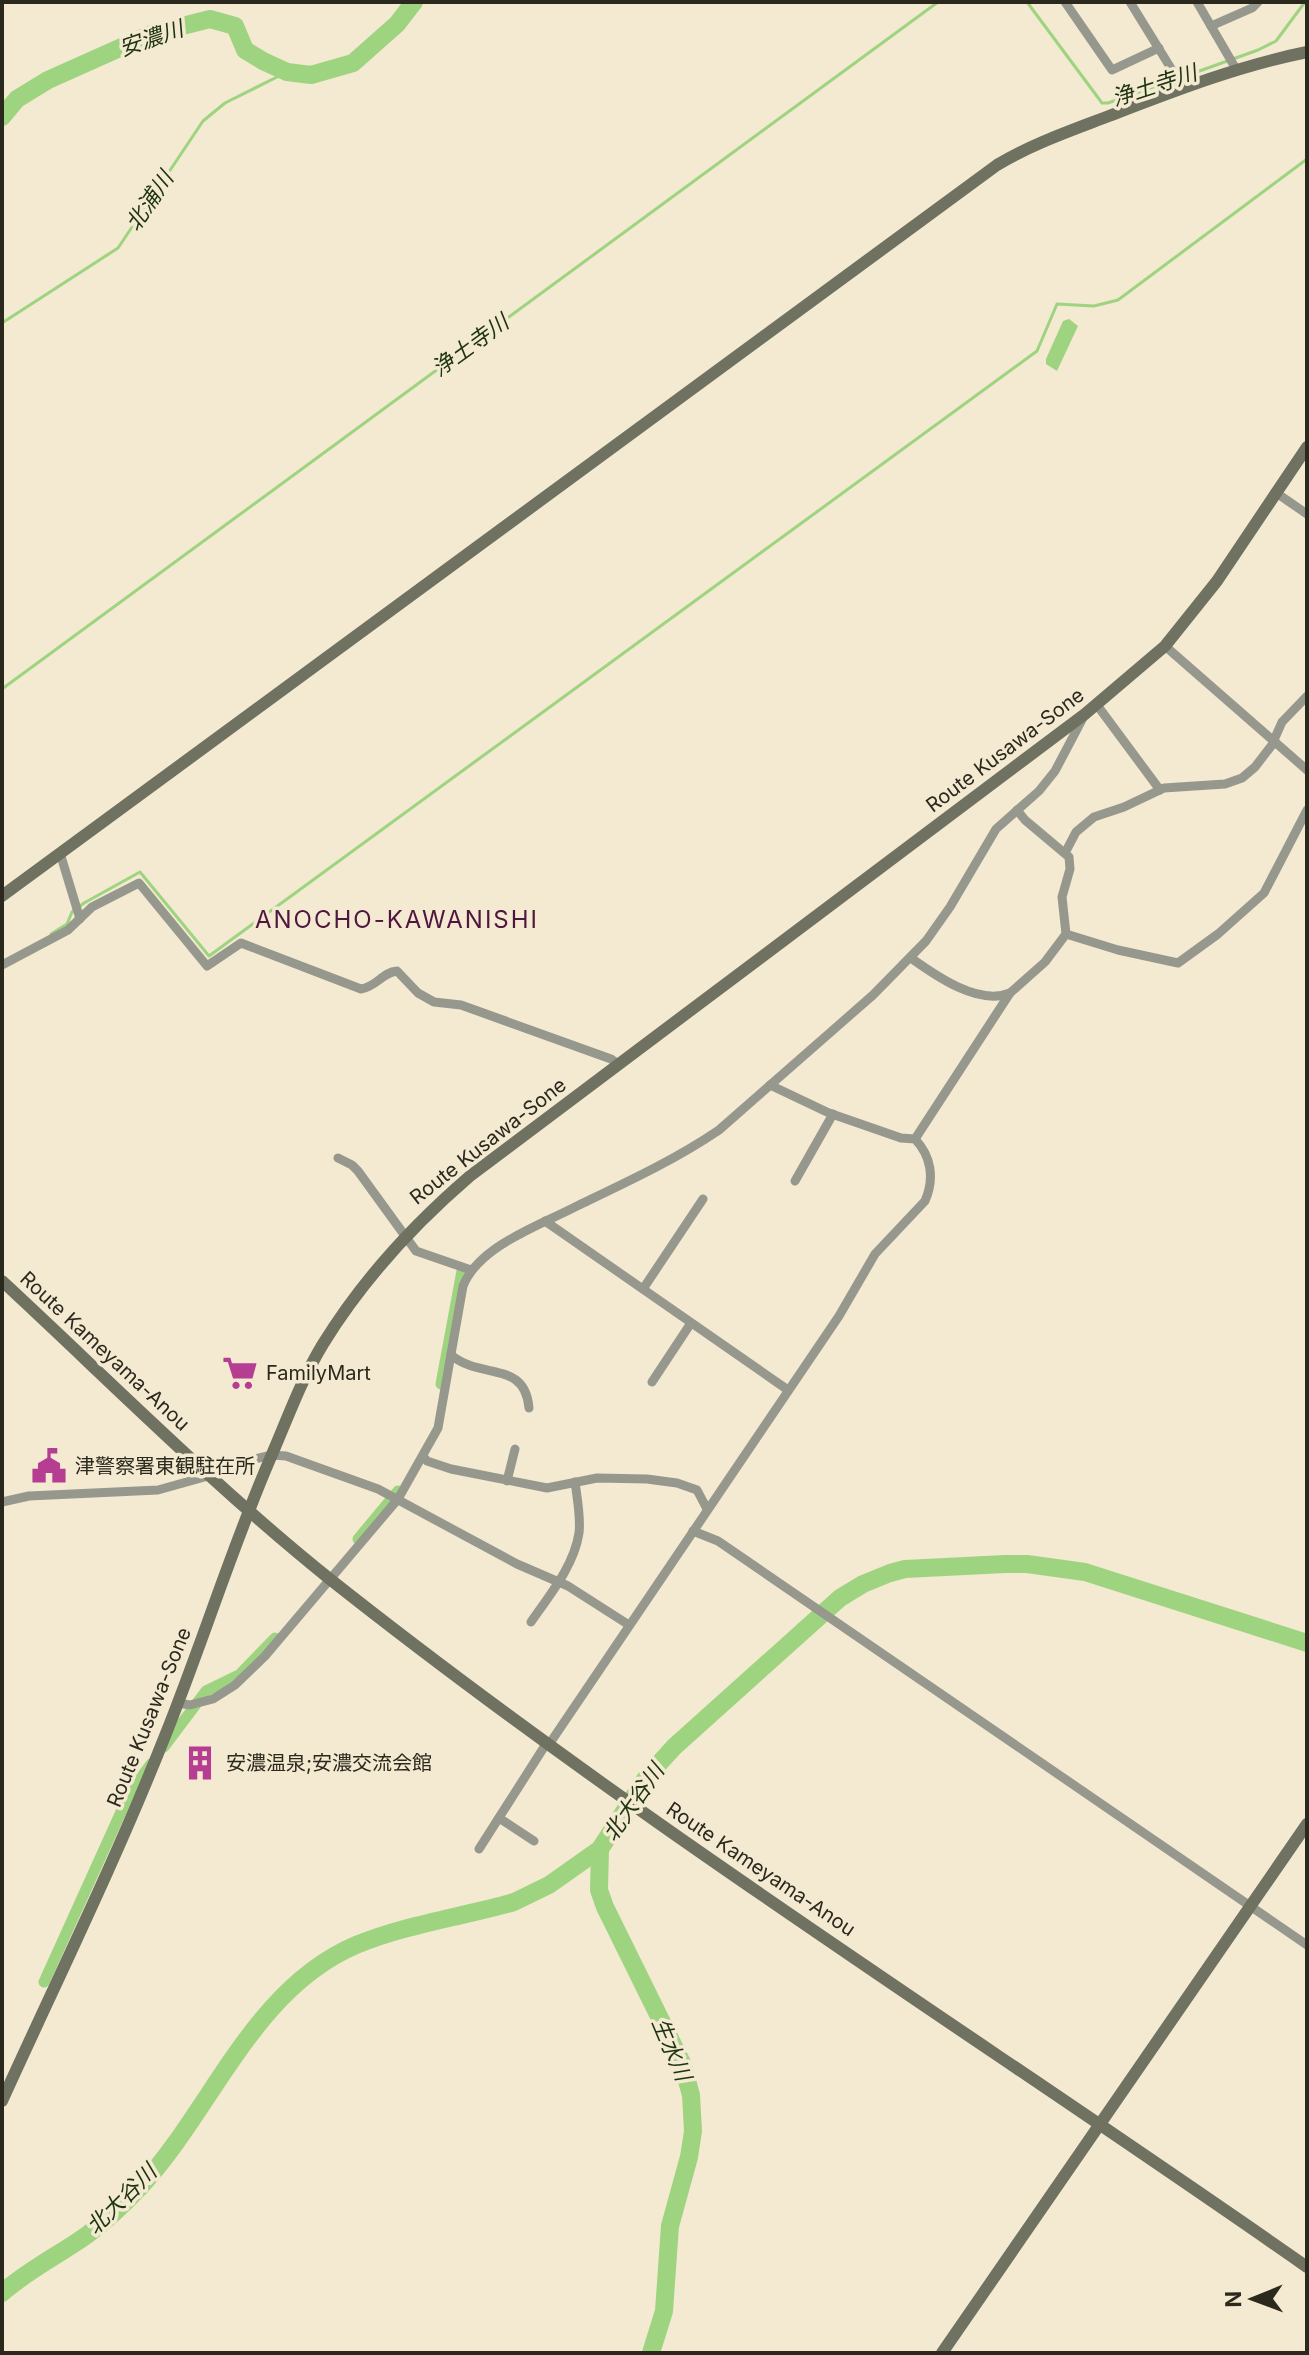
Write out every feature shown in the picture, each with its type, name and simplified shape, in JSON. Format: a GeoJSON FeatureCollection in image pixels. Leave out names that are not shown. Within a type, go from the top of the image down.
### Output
{"type":"FeatureCollection","features":[{"type":"Feature","properties":{"kind":"main road"},"geometry":{"type":"LineString","coordinates":[[2,896],[997,165],[1023,149],[1181,88],[1236,69],[1307,52]]}},
{"type":"Feature","properties":{"kind":"main road","name":"Route Kusawa-Sone"},"geometry":{"type":"LineString","coordinates":[[2,2101],[131,1817],[178,1703],[247,1511],[292,1403],[323,1344],[367,1281],[405,1235],[470,1176],[1097,705],[1165,646],[1217,581],[1307,447]]}},
{"type":"Feature","properties":{"kind":"main road","name":"Route Kameyama-Anou"},"geometry":{"type":"LineString","coordinates":[[2,1281],[247,1511],[330,1580],[547,1745],[1307,2267]]}},
{"type":"Feature","properties":{"kind":"main road"},"geometry":{"type":"LineString","coordinates":[[942,2353],[1307,1824]]}},
{"type":"Feature","properties":{"kind":"street"},"geometry":{"type":"LineString","coordinates":[[1065,2],[1112,70],[1159,48]]}},
{"type":"Feature","properties":{"kind":"street"},"geometry":{"type":"LineString","coordinates":[[1130,2],[1181,88]]}},
{"type":"Feature","properties":{"kind":"street"},"geometry":{"type":"LineString","coordinates":[[1197,2],[1236,69]]}},
{"type":"Feature","properties":{"kind":"street"},"geometry":{"type":"LineString","coordinates":[[1211,26],[1252,8],[1258,2]]}},
{"type":"Feature","properties":{"kind":"street"},"geometry":{"type":"LineString","coordinates":[[1275,492],[1307,514]]}},
{"type":"Feature","properties":{"kind":"street"},"geometry":{"type":"LineString","coordinates":[[1165,646],[1307,770]]}},
{"type":"Feature","properties":{"kind":"street"},"geometry":{"type":"LineString","coordinates":[[1065,853],[1080,828],[1094,817],[1160,790],[1225,784],[1242,778],[1255,767],[1274,741],[1278,726],[1307,696]]}},
{"type":"Feature","properties":{"kind":"street"},"geometry":{"type":"LineString","coordinates":[[1097,705],[1160,790]]}},
{"type":"Feature","properties":{"kind":"street"},"geometry":{"type":"LineString","coordinates":[[178,1703],[190,1705],[213,1699],[235,1685],[279,1641],[398,1499],[438,1428],[463,1286],[471,1270],[495,1249],[545,1221],[698,1145],[873,995],[911,958],[939,924],[996,829],[1039,791],[1055,771],[1085,714]]}},
{"type":"Feature","properties":{"kind":"street"},"geometry":{"type":"LineString","coordinates":[[915,1139],[1010,993],[1045,962],[1066,934],[1062,897],[1071,865],[1065,853],[1017,810]]}},
{"type":"Feature","properties":{"kind":"street"},"geometry":{"type":"LineString","coordinates":[[1066,934],[1118,950],[1178,963],[1218,934],[1264,893],[1307,810]]}},
{"type":"Feature","properties":{"kind":"street"},"geometry":{"type":"LineString","coordinates":[[60,853],[80,919]]}},
{"type":"Feature","properties":{"kind":"street"},"geometry":{"type":"LineString","coordinates":[[2,965],[68,930],[92,907],[139,883],[207,966],[241,943],[361,989],[370,988],[390,971],[397,971],[418,993],[434,1002],[461,1005],[618,1064]]}},
{"type":"Feature","properties":{"kind":"street"},"geometry":{"type":"LineString","coordinates":[[911,958],[931,973],[984,997],[1010,993]]}},
{"type":"Feature","properties":{"kind":"street"},"geometry":{"type":"LineString","coordinates":[[479,1849],[839,1316],[870,1261],[925,1201],[931,1178],[929,1164],[923,1148],[915,1139],[901,1138],[833,1114],[770,1085]]}},
{"type":"Feature","properties":{"kind":"street"},"geometry":{"type":"LineString","coordinates":[[795,1181],[833,1114]]}},
{"type":"Feature","properties":{"kind":"street"},"geometry":{"type":"LineString","coordinates":[[338,1158],[358,1171],[416,1251],[471,1270]]}},
{"type":"Feature","properties":{"kind":"street"},"geometry":{"type":"LineString","coordinates":[[643,1289],[703,1199]]}},
{"type":"Feature","properties":{"kind":"street"},"geometry":{"type":"LineString","coordinates":[[545,1221],[788,1390]]}},
{"type":"Feature","properties":{"kind":"street"},"geometry":{"type":"LineString","coordinates":[[652,1382],[691,1323]]}},
{"type":"Feature","properties":{"kind":"street"},"geometry":{"type":"LineString","coordinates":[[451,1355],[476,1368],[516,1379],[523,1385],[529,1408]]}},
{"type":"Feature","properties":{"kind":"street"},"geometry":{"type":"LineString","coordinates":[[507,1481],[515,1449]]}},
{"type":"Feature","properties":{"kind":"street"},"geometry":{"type":"LineString","coordinates":[[2,1502],[29,1496],[158,1490],[272,1455],[296,1459],[378,1489],[517,1564],[559,1581],[629,1625]]}},
{"type":"Feature","properties":{"kind":"street"},"geometry":{"type":"LineString","coordinates":[[423,1456],[427,1461],[451,1469],[547,1488],[597,1478],[677,1483],[697,1490],[707,1509]]}},
{"type":"Feature","properties":{"kind":"street"},"geometry":{"type":"LineString","coordinates":[[531,1622],[559,1581],[579,1533],[575,1482]]}},
{"type":"Feature","properties":{"kind":"street"},"geometry":{"type":"LineString","coordinates":[[693,1531],[718,1541],[1307,1945]]}},
{"type":"Feature","properties":{"kind":"street"},"geometry":{"type":"LineString","coordinates":[[499,1818],[534,1841]]}},
{"type":"Feature","properties":{"kind":"shaded area"},"geometry":{"type":"Polygon","coordinates":[[[1069,319],[1078,326],[1057,371],[1046,364],[1046,359],[1063,321],[1069,319]]]}},
{"type":"Feature","properties":{"kind":"waterway","name":"安濃川"},"geometry":{"type":"LineString","coordinates":[[2,117],[17,99],[48,80],[151,34],[210,19],[235,26],[245,50],[263,61],[287,72],[311,75],[353,63],[397,24],[414,2]]}},
{"type":"Feature","properties":{"kind":"waterway","name":"浄土寺川"},"geometry":{"type":"LineString","coordinates":[[2,689],[938,2]]}},
{"type":"Feature","properties":{"kind":"waterway","name":"浄土寺川"},"geometry":{"type":"LineString","coordinates":[[1027,2],[1102,103],[1173,80]]}},
{"type":"Feature","properties":{"kind":"waterway","name":"浄土寺川"},"geometry":{"type":"LineString","coordinates":[[1180,78],[1276,41],[1305,2]]}},
{"type":"Feature","properties":{"kind":"waterway","name":"北浦川"},"geometry":{"type":"LineString","coordinates":[[2,323],[118,248],[203,121],[225,103],[287,72]]}},
{"type":"Feature","properties":{"kind":"waterway"},"geometry":{"type":"LineString","coordinates":[[51,934],[67,924],[72,912],[84,903],[140,872],[209,956],[1037,351],[1057,304],[1094,306],[1118,300],[1307,159]]}},
{"type":"Feature","properties":{"kind":"waterway"},"geometry":{"type":"LineString","coordinates":[[441,1384],[462,1271]]}},
{"type":"Feature","properties":{"kind":"waterway"},"geometry":{"type":"LineString","coordinates":[[358,1539],[398,1491]]}},
{"type":"Feature","properties":{"kind":"waterway","name":"北大谷川"},"geometry":{"type":"LineString","coordinates":[[2,2293],[94,2230],[141,2186],[167,2155],[237,2053],[289,1990],[320,1965],[356,1945],[415,1926],[514,1902],[549,1885],[600,1849],[646,1778],[674,1747],[840,1598],[863,1584],[905,1569],[1027,1564],[1085,1572],[1307,1643]]}},
{"type":"Feature","properties":{"kind":"waterway"},"geometry":{"type":"LineString","coordinates":[[164,1747],[206,1691],[239,1675],[275,1638]]}},
{"type":"Feature","properties":{"kind":"waterway"},"geometry":{"type":"LineString","coordinates":[[44,1982],[130,1792],[151,1764]]}},
{"type":"Feature","properties":{"kind":"waterway","name":"生水川"},"geometry":{"type":"LineString","coordinates":[[600,1849],[599,1890],[605,1907],[682,2063],[691,2095],[693,2131],[689,2157],[670,2226],[664,2311],[651,2353]]}},
{"type":"Feature","properties":{"kind":"place","name":"FamilyMart"},"geometry":{"type":"Point","coordinates":[240,1373]}},
{"type":"Feature","properties":{"kind":"place","name":"津警察署東観駐在所"},"geometry":{"type":"Point","coordinates":[49,1466]}},
{"type":"Feature","properties":{"kind":"place","name":"安濃温泉;安濃交流会館"},"geometry":{"type":"Point","coordinates":[200,1763]}},
{"type":"Feature","properties":{"kind":"district","name":"ANOCHO-KAWANISHI"},"geometry":{"type":"Point","coordinates":[397,919]}}]}
